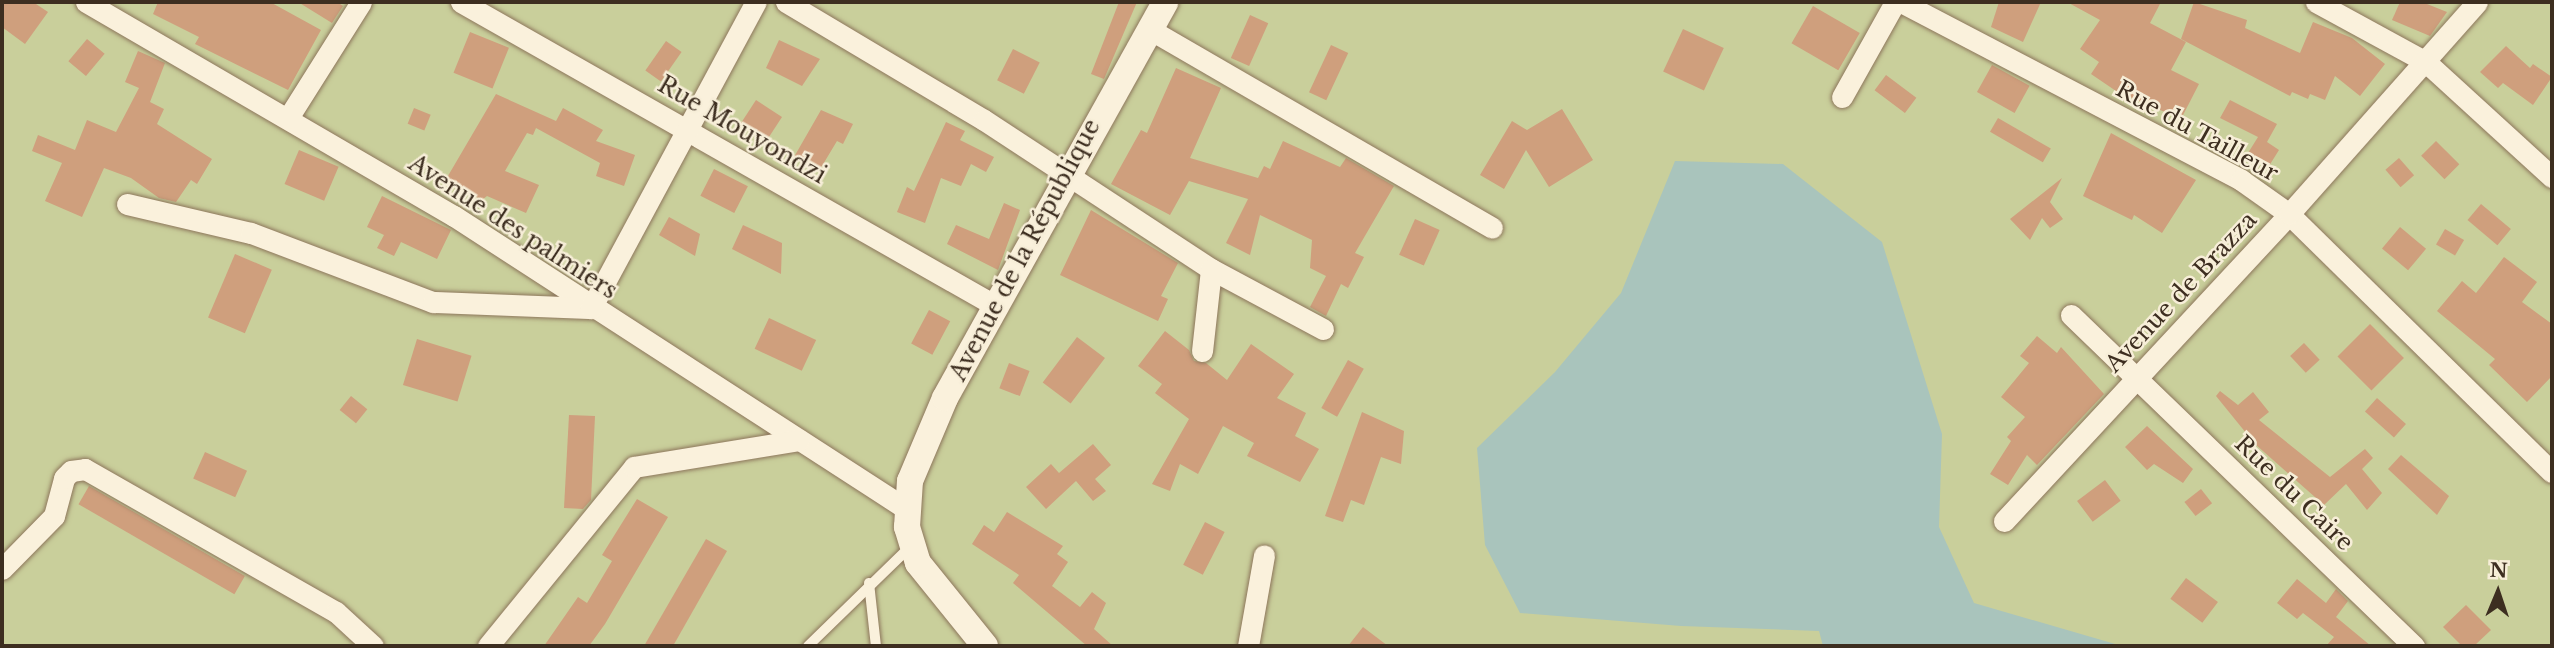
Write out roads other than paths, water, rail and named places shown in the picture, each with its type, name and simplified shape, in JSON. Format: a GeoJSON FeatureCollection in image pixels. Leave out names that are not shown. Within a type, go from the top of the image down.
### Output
{"type":"FeatureCollection","features":[{"type":"Feature","properties":{"kind":"street","name":"Avenue des palmiers"},"geometry":{"type":"LineString","coordinates":[[86,2],[454,216],[591,308],[905,508]]}},
{"type":"Feature","properties":{"kind":"street"},"geometry":{"type":"LineString","coordinates":[[288,118],[361,2]]}},
{"type":"Feature","properties":{"kind":"street","name":"Rue Mouyondzi"},"geometry":{"type":"LineString","coordinates":[[461,2],[996,306]]}},
{"type":"Feature","properties":{"kind":"street"},"geometry":{"type":"LineString","coordinates":[[127,204],[251,233],[433,302],[591,308],[685,127],[756,2]]}},
{"type":"Feature","properties":{"kind":"street"},"geometry":{"type":"LineString","coordinates":[[786,2],[984,120],[1211,269],[1323,329]]}},
{"type":"Feature","properties":{"kind":"street","name":"Avenue de la République"},"geometry":{"type":"LineString","coordinates":[[905,508],[919,453],[996,306],[1070,177],[1101,110],[1151,30],[1165,2]]}},
{"type":"Feature","properties":{"kind":"street"},"geometry":{"type":"LineString","coordinates":[[1842,97],[1895,2]]}},
{"type":"Feature","properties":{"kind":"street","name":"Rue du Tailleur"},"geometry":{"type":"LineString","coordinates":[[1901,2],[2241,180],[2289,214],[2552,472]]}},
{"type":"Feature","properties":{"kind":"street"},"geometry":{"type":"LineString","coordinates":[[2316,2],[2426,62],[2552,177]]}},
{"type":"Feature","properties":{"kind":"street","name":"Avenue de Brazza"},"geometry":{"type":"LineString","coordinates":[[2004,521],[2289,214],[2477,2]]}},
{"type":"Feature","properties":{"kind":"street"},"geometry":{"type":"LineString","coordinates":[[1151,30],[1492,228]]}},
{"type":"Feature","properties":{"kind":"street"},"geometry":{"type":"LineString","coordinates":[[1202,351],[1211,269]]}},
{"type":"Feature","properties":{"kind":"street","name":"Rue du Caire"},"geometry":{"type":"LineString","coordinates":[[2071,315],[2414,646]]}},
{"type":"Feature","properties":{"kind":"street"},"geometry":{"type":"LineString","coordinates":[[488,646],[634,467],[799,440]]}},
{"type":"Feature","properties":{"kind":"street"},"geometry":{"type":"LineString","coordinates":[[2,569],[54,516],[64,478],[71,471],[85,469],[336,612],[373,646]]}},
{"type":"Feature","properties":{"kind":"street"},"geometry":{"type":"LineString","coordinates":[[905,508],[911,546],[918,564],[985,646]]}},
{"type":"Feature","properties":{"kind":"street"},"geometry":{"type":"LineString","coordinates":[[1248,646],[1264,555]]}},
{"type":"Feature","properties":{"kind":"lane"},"geometry":{"type":"LineString","coordinates":[[808,646],[869,583],[911,546]]}},
{"type":"Feature","properties":{"kind":"lane"},"geometry":{"type":"LineString","coordinates":[[869,583],[876,646]]}},
{"type":"Feature","properties":{"kind":"water"},"geometry":{"type":"Polygon","coordinates":[[[1675,161],[1783,164],[1882,242],[1942,434],[1939,527],[1974,603],[2122,646],[1823,646],[1819,631],[1681,626],[1520,613],[1485,545],[1477,448],[1555,372],[1621,293],[1675,161]]]}}]}
